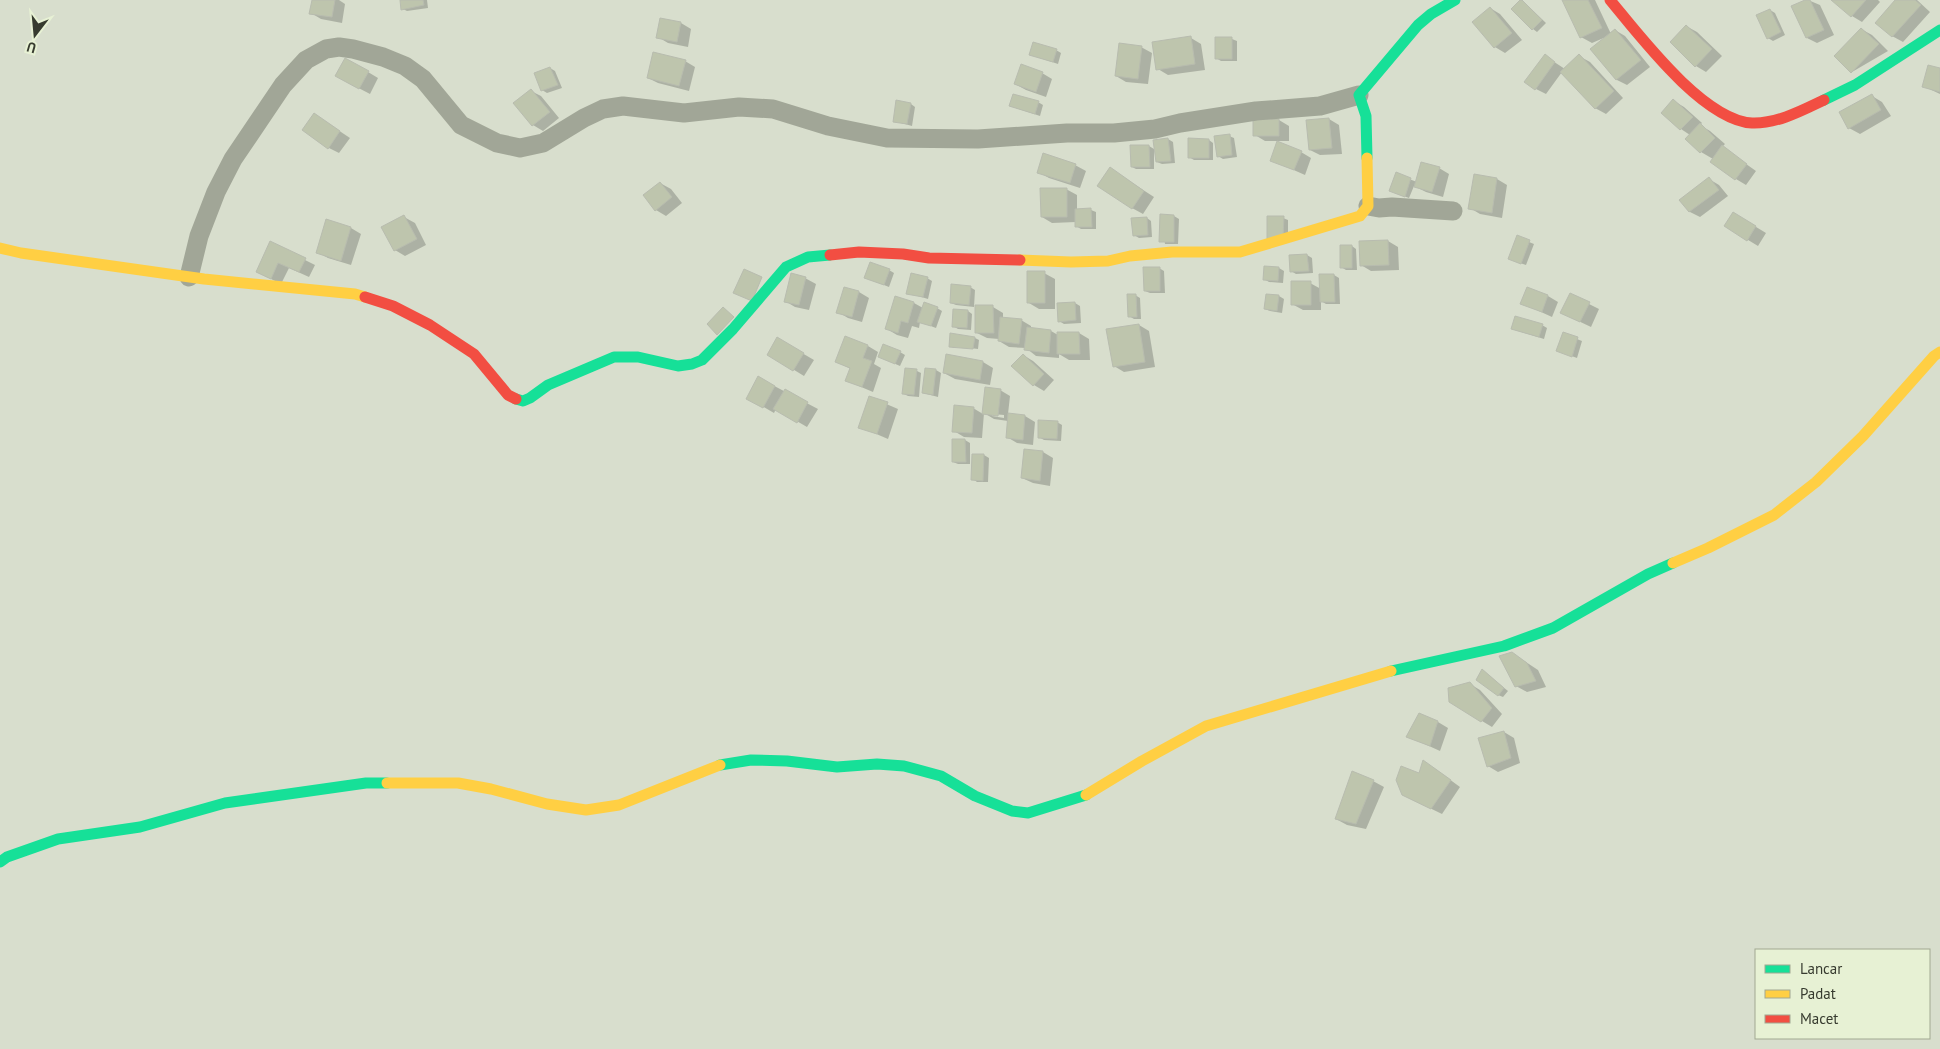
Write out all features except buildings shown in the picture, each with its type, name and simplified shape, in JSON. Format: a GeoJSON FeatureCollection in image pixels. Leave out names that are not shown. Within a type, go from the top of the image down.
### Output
{"type":"FeatureCollection","features":[{"type":"Feature","properties":{"kind":"street"},"geometry":{"type":"LineString","coordinates":[[189,277],[199,236],[216,192],[233,159],[283,85],[306,60],[326,49],[339,47],[353,49],[383,57],[405,66],[423,79],[461,125],[497,143],[520,148],[543,143],[584,118],[603,109],[623,106],[684,113],[739,107],[773,109],[828,126],[887,138],[978,139],[1067,133],[1140,131],[1256,111],[1320,106],[1359,95],[1375,80],[1407,38],[1428,16],[1455,0]]}},
{"type":"Feature","properties":{"kind":"street"},"geometry":{"type":"LineString","coordinates":[[1610,0],[1661,62],[1711,107],[1734,120],[1752,123],[1770,122],[1807,108],[1855,85],[1940,30]]}},
{"type":"Feature","properties":{"kind":"street"},"geometry":{"type":"LineString","coordinates":[[0,248],[21,253],[189,277],[356,294],[393,306],[430,325],[474,354],[508,395],[523,401],[548,385],[614,357],[638,357],[678,366],[702,360],[733,329],[786,267],[808,257],[859,252],[969,260],[1071,262],[1108,261],[1130,256],[1172,252],[1240,252],[1360,216],[1368,206],[1366,116],[1359,95]]}},
{"type":"Feature","properties":{"kind":"street"},"geometry":{"type":"LineString","coordinates":[[1368,206],[1453,211]]}},
{"type":"Feature","properties":{"kind":"street"},"geometry":{"type":"LineString","coordinates":[[0,862],[7,857],[58,839],[108,834],[225,803],[358,784],[458,783],[547,804],[586,810],[619,805],[726,763],[750,760],[787,761],[837,767],[877,764],[904,766],[941,776],[975,796],[1012,811],[1028,813],[1084,796],[1206,726],[1375,675],[1504,646],[1553,628],[1648,574],[1708,548],[1774,515],[1816,482],[1863,436],[1940,352]]}},
{"type":"Feature","properties":{"kind":"traffic: fast"},"geometry":{"type":"LineString","coordinates":[[1367,158],[1366,116],[1359,95],[1418,25],[1431,14],[1455,0]]}},
{"type":"Feature","properties":{"kind":"traffic: fast"},"geometry":{"type":"LineString","coordinates":[[1824,100],[1855,85],[1940,30]]}},
{"type":"Feature","properties":{"kind":"traffic: fast"},"geometry":{"type":"LineString","coordinates":[[516,399],[523,401],[548,385],[614,357],[638,357],[678,366],[702,360],[733,329],[786,267],[808,257],[830,255]]}},
{"type":"Feature","properties":{"kind":"traffic: fast"},"geometry":{"type":"LineString","coordinates":[[1391,671],[1504,646],[1553,628],[1648,574],[1673,563]]}},
{"type":"Feature","properties":{"kind":"traffic: fast"},"geometry":{"type":"LineString","coordinates":[[720,765],[751,760],[787,761],[837,767],[877,764],[904,766],[941,776],[975,796],[1012,811],[1028,813],[1086,795]]}},
{"type":"Feature","properties":{"kind":"traffic: fast"},"geometry":{"type":"LineString","coordinates":[[0,862],[7,857],[58,839],[140,827],[225,803],[366,783],[387,783]]}},
{"type":"Feature","properties":{"kind":"traffic: slow"},"geometry":{"type":"LineString","coordinates":[[1020,260],[1108,261],[1130,256],[1172,252],[1240,252],[1360,216],[1368,206],[1367,158]]}},
{"type":"Feature","properties":{"kind":"traffic: slow"},"geometry":{"type":"LineString","coordinates":[[0,248],[21,253],[204,279],[355,294],[365,297]]}},
{"type":"Feature","properties":{"kind":"traffic: slow"},"geometry":{"type":"LineString","coordinates":[[1673,563],[1774,515],[1816,482],[1863,436],[1934,356],[1940,352]]}},
{"type":"Feature","properties":{"kind":"traffic: slow"},"geometry":{"type":"LineString","coordinates":[[1086,795],[1142,761],[1206,726],[1391,671]]}},
{"type":"Feature","properties":{"kind":"traffic: slow"},"geometry":{"type":"LineString","coordinates":[[387,783],[458,783],[491,789],[547,804],[586,810],[619,805],[720,765]]}},
{"type":"Feature","properties":{"kind":"traffic: jam"},"geometry":{"type":"LineString","coordinates":[[1610,0],[1674,74],[1713,108],[1733,118],[1752,123],[1761,123],[1790,116],[1824,100]]}},
{"type":"Feature","properties":{"kind":"traffic: jam"},"geometry":{"type":"LineString","coordinates":[[830,255],[859,252],[903,254],[929,258],[1020,260]]}},
{"type":"Feature","properties":{"kind":"traffic: jam"},"geometry":{"type":"LineString","coordinates":[[365,297],[393,306],[430,325],[474,354],[508,395],[516,399]]}}]}
